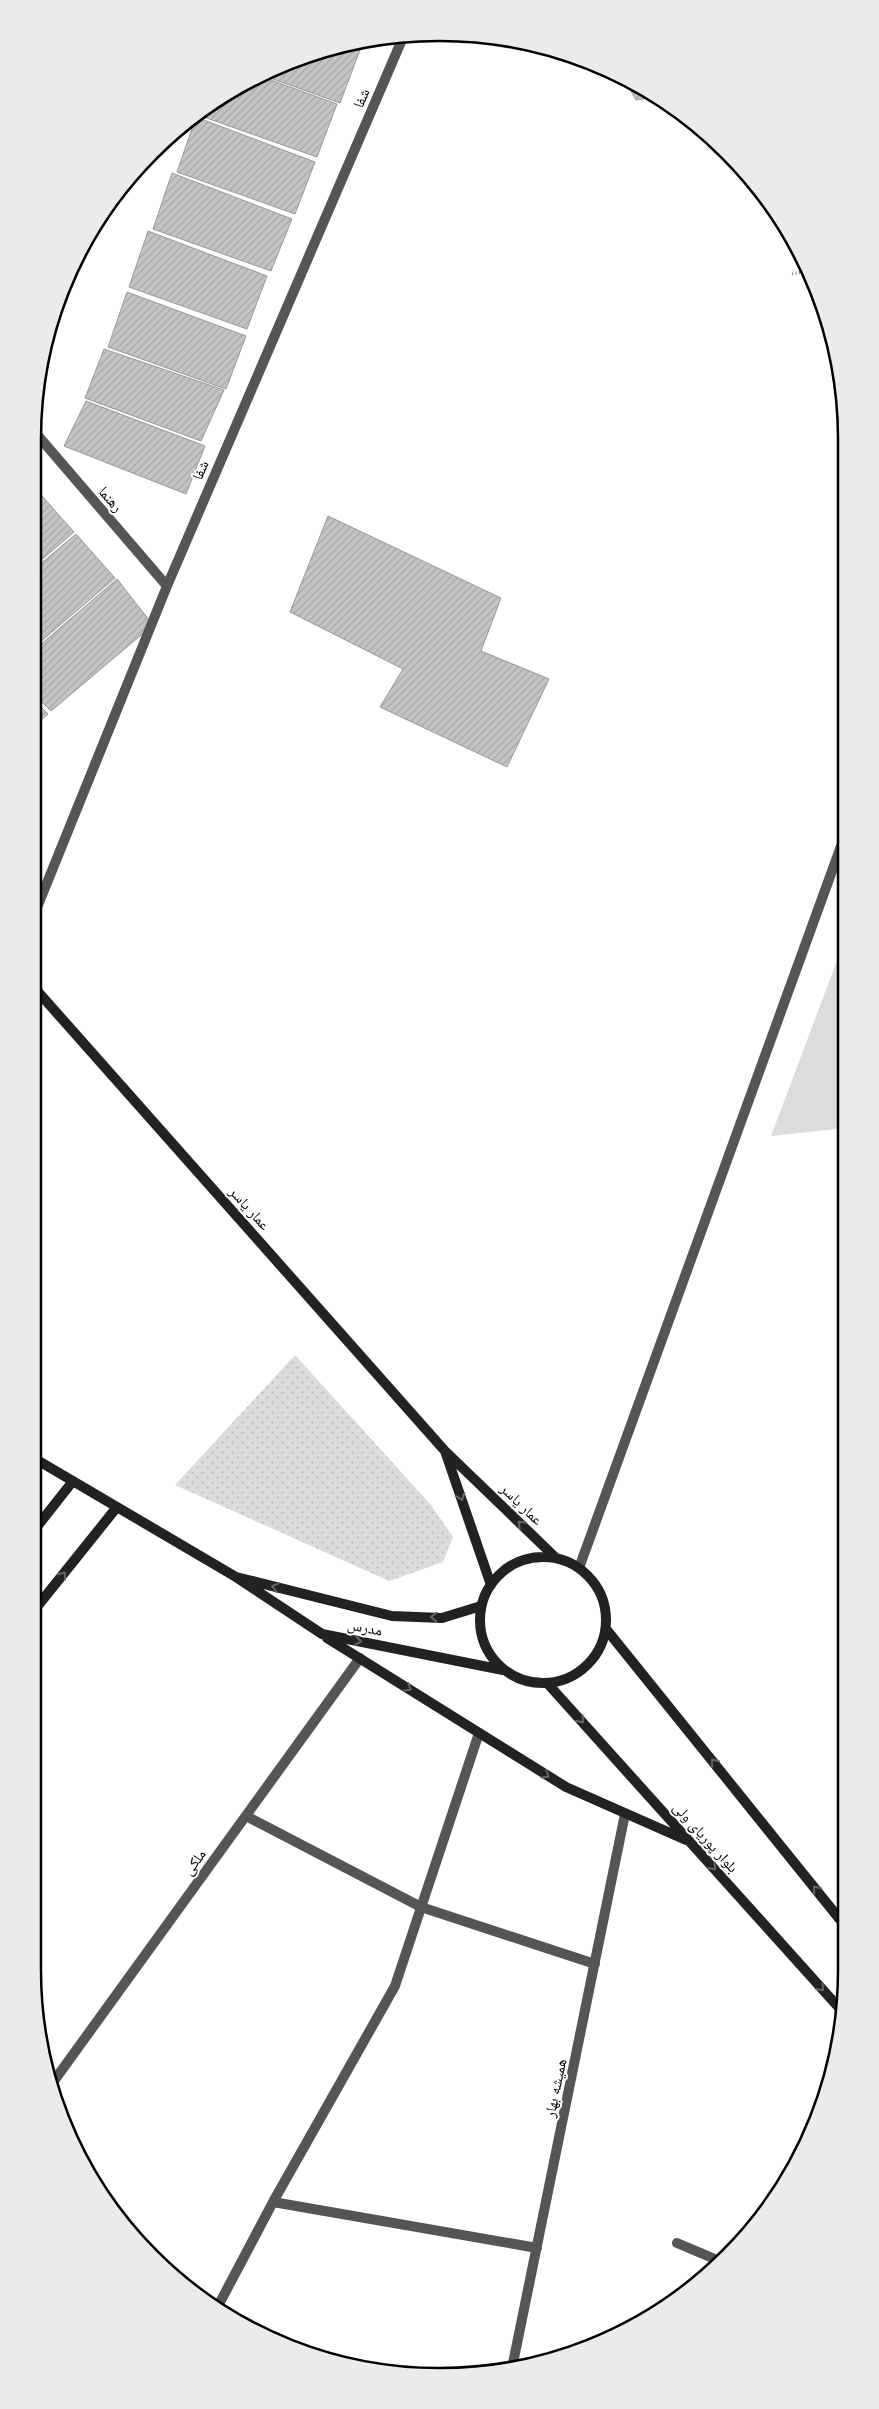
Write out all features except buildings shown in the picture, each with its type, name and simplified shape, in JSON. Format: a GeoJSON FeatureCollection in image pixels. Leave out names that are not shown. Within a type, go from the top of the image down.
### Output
{"type":"FeatureCollection","features":[{"type":"Feature","properties":{"kind":"main road","name":"عمار یاسر"},"geometry":{"type":"LineString","coordinates":[[41,995],[445,1451],[556,1558]]}},
{"type":"Feature","properties":{"kind":"main road","name":"عمار یاسر"},"geometry":{"type":"LineString","coordinates":[[445,1451],[491,1585]]}},
{"type":"Feature","properties":{"kind":"main road","name":"مدرس"},"geometry":{"type":"LineString","coordinates":[[41,1462],[236,1577],[322,1634],[503,1670]]}},
{"type":"Feature","properties":{"kind":"main road"},"geometry":{"type":"LineString","coordinates":[[41,1521],[73,1481]]}},
{"type":"Feature","properties":{"kind":"main road"},"geometry":{"type":"LineString","coordinates":[[41,1602],[117,1507]]}},
{"type":"Feature","properties":{"kind":"main road"},"geometry":{"type":"LineString","coordinates":[[530,1558],[556,1558],[579,1568],[592,1580],[602,1594],[606,1612],[606,1629],[600,1649],[587,1666],[569,1678],[548,1684],[525,1681],[503,1670],[488,1652],[480,1630],[481,1606],[491,1585],[507,1568],[530,1558]]}},
{"type":"Feature","properties":{"kind":"main road","name":"مدرس"},"geometry":{"type":"LineString","coordinates":[[236,1577],[392,1616],[442,1618],[481,1606]]}},
{"type":"Feature","properties":{"kind":"main road"},"geometry":{"type":"LineString","coordinates":[[606,1629],[838,1916]]}},
{"type":"Feature","properties":{"kind":"main road"},"geometry":{"type":"LineString","coordinates":[[322,1634],[566,1787],[691,1842]]}},
{"type":"Feature","properties":{"kind":"main road","name":"بلوار پوریای ولی"},"geometry":{"type":"LineString","coordinates":[[548,1684],[836,2004]]}},
{"type":"Feature","properties":{"kind":"street","name":"شفا"},"geometry":{"type":"LineString","coordinates":[[41,898],[166,586],[400,44]]}},
{"type":"Feature","properties":{"kind":"street","name":"رهنما"},"geometry":{"type":"LineString","coordinates":[[41,439],[166,586]]}},
{"type":"Feature","properties":{"kind":"street"},"geometry":{"type":"LineString","coordinates":[[579,1568],[838,855]]}},
{"type":"Feature","properties":{"kind":"street","name":"ملکی"},"geometry":{"type":"LineString","coordinates":[[56,2077],[360,1658]]}},
{"type":"Feature","properties":{"kind":"street"},"geometry":{"type":"LineString","coordinates":[[220,2302],[273,2202],[395,1986],[479,1733]]}},
{"type":"Feature","properties":{"kind":"street","name":"همیشه بهار"},"geometry":{"type":"LineString","coordinates":[[514,2361],[625,1814]]}},
{"type":"Feature","properties":{"kind":"street"},"geometry":{"type":"LineString","coordinates":[[246,1816],[421,1907],[595,1964]]}},
{"type":"Feature","properties":{"kind":"street"},"geometry":{"type":"LineString","coordinates":[[273,2202],[538,2248]]}},
{"type":"Feature","properties":{"kind":"street"},"geometry":{"type":"LineString","coordinates":[[677,2243],[713,2258]]}},
{"type":"Feature","properties":{"kind":"path"},"geometry":{"type":"LineString","coordinates":[[792,274],[801,272]]}},
{"type":"Feature","properties":{"kind":"shaded area"},"geometry":{"type":"Polygon","coordinates":[[[838,958],[838,1129],[771,1136],[838,958]]]}},
{"type":"Feature","properties":{"kind":"shaded area"},"geometry":{"type":"Polygon","coordinates":[[[295,1355],[431,1505],[453,1537],[443,1562],[389,1581],[175,1485],[295,1355]]]}}]}
